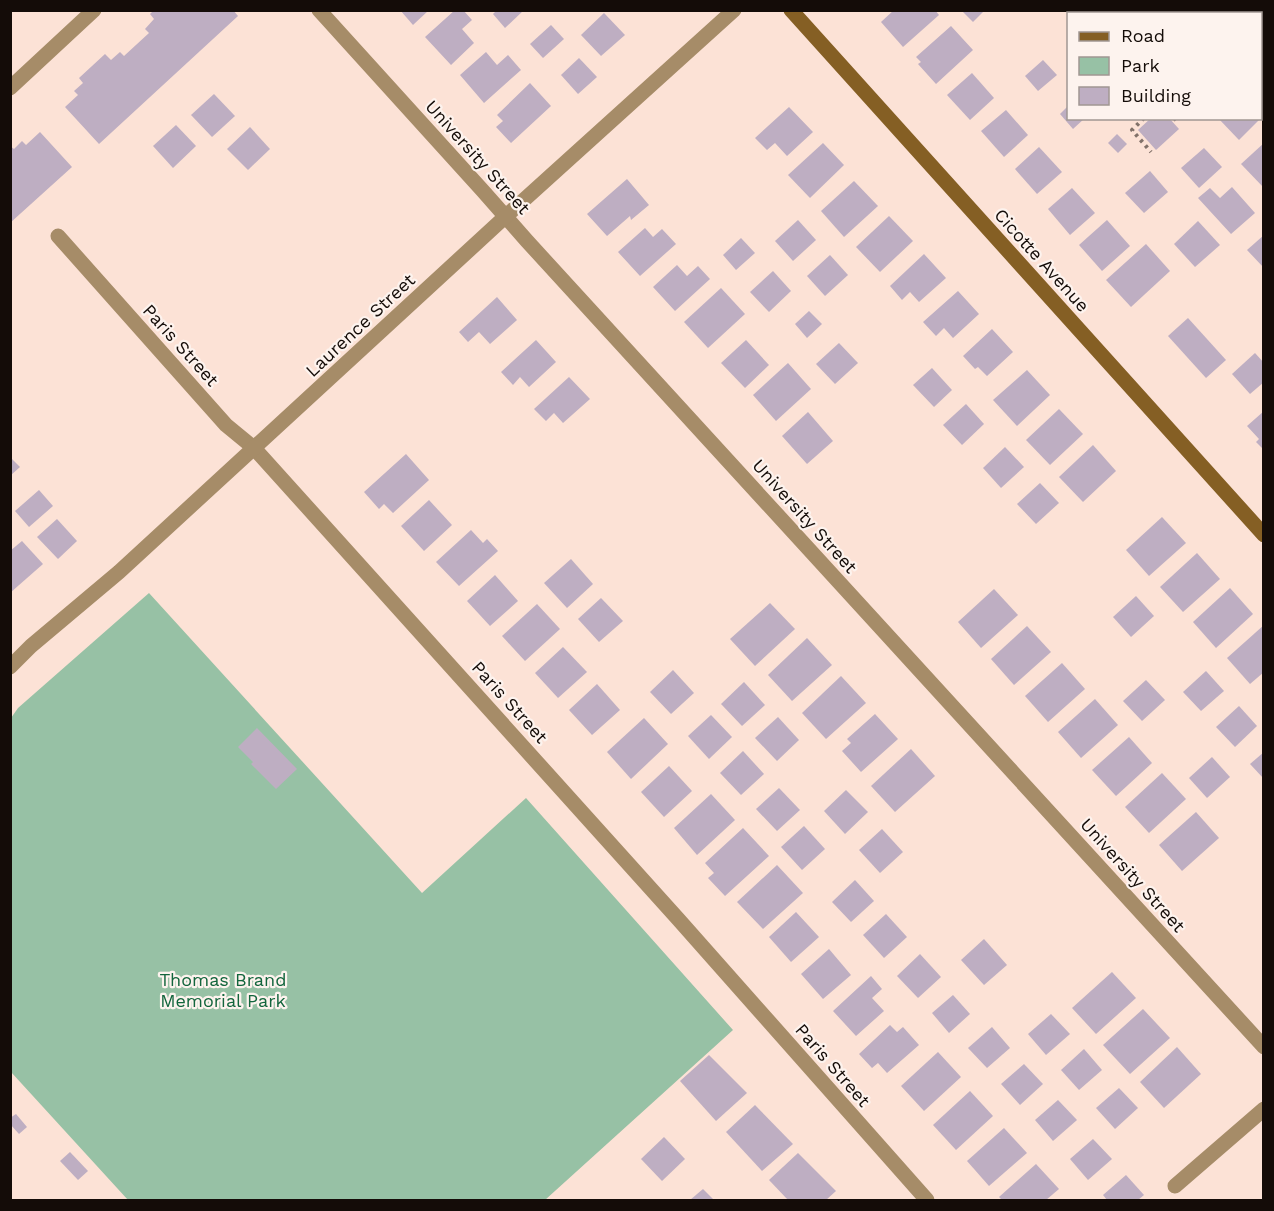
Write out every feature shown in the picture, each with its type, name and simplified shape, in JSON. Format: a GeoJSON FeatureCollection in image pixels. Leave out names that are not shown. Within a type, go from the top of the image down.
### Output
{"type":"FeatureCollection","features":[{"type":"Feature","properties":{"kind":"street"},"geometry":{"type":"LineString","coordinates":[[10,88],[94,10]]}},
{"type":"Feature","properties":{"kind":"street","name":"University Street"},"geometry":{"type":"LineString","coordinates":[[319,10],[505,217],[1263,1047]]}},
{"type":"Feature","properties":{"kind":"street","name":"Laurence Street"},"geometry":{"type":"LineString","coordinates":[[10,667],[31,646],[118,572],[734,10]]}},
{"type":"Feature","properties":{"kind":"street","name":"Cicotte Avenue"},"geometry":{"type":"LineString","coordinates":[[790,10],[1263,535]]}},
{"type":"Feature","properties":{"kind":"street","name":"Paris Street"},"geometry":{"type":"LineString","coordinates":[[58,236],[226,425],[254,448],[687,929],[927,1200]]}},
{"type":"Feature","properties":{"kind":"street"},"geometry":{"type":"LineString","coordinates":[[1175,1186],[1263,1109]]}},
{"type":"Feature","properties":{"kind":"path"},"geometry":{"type":"LineString","coordinates":[[1142,120],[1132,130],[1151,152]]}},
{"type":"Feature","properties":{"kind":"green space","name":"Thomas Brand Memorial Park"},"geometry":{"type":"Polygon","coordinates":[[[149,593],[422,893],[526,798],[733,1030],[545,1200],[128,1200],[11,1072],[11,718],[18,708],[149,593]]]}},
{"type":"Feature","properties":{"kind":"building"},"geometry":{"type":"Polygon","coordinates":[[[154,10],[233,10],[238,16],[99,144],[65,107],[78,95],[74,91],[83,83],[79,78],[105,54],[111,60],[120,52],[124,56],[149,33],[145,29],[154,19],[150,14],[154,10]]]}},
{"type":"Feature","properties":{"kind":"building"},"geometry":{"type":"Polygon","coordinates":[[[400,10],[429,10],[413,25],[400,10]]]}},
{"type":"Feature","properties":{"kind":"building"},"geometry":{"type":"Polygon","coordinates":[[[455,10],[463,10],[472,20],[462,29],[474,43],[451,65],[425,37],[455,10]]]}},
{"type":"Feature","properties":{"kind":"building"},"geometry":{"type":"Polygon","coordinates":[[[497,10],[524,10],[505,28],[493,14],[497,10]]]}},
{"type":"Feature","properties":{"kind":"building"},"geometry":{"type":"Polygon","coordinates":[[[894,10],[935,10],[939,15],[903,47],[881,22],[894,10]]]}},
{"type":"Feature","properties":{"kind":"building"},"geometry":{"type":"Polygon","coordinates":[[[961,10],[985,10],[973,22],[961,10]]]}},
{"type":"Feature","properties":{"kind":"building"},"geometry":{"type":"Polygon","coordinates":[[[604,13],[625,35],[601,56],[581,35],[604,13]]]}},
{"type":"Feature","properties":{"kind":"building"},"geometry":{"type":"Polygon","coordinates":[[[551,25],[564,39],[543,58],[530,44],[551,25]]]}},
{"type":"Feature","properties":{"kind":"building"},"geometry":{"type":"Polygon","coordinates":[[[951,26],[973,50],[936,84],[918,64],[921,62],[916,57],[951,26]]]}},
{"type":"Feature","properties":{"kind":"building"},"geometry":{"type":"Polygon","coordinates":[[[486,52],[497,65],[508,55],[521,70],[484,103],[460,75],[486,52]]]}},
{"type":"Feature","properties":{"kind":"building"},"geometry":{"type":"Polygon","coordinates":[[[579,58],[597,77],[578,94],[561,75],[579,58]]]}},
{"type":"Feature","properties":{"kind":"building"},"geometry":{"type":"Polygon","coordinates":[[[1043,60],[1057,75],[1038,91],[1025,76],[1043,60]]]}},
{"type":"Feature","properties":{"kind":"building"},"geometry":{"type":"Polygon","coordinates":[[[972,73],[994,98],[970,120],[947,95],[972,73]]]}},
{"type":"Feature","properties":{"kind":"building"},"geometry":{"type":"Polygon","coordinates":[[[530,83],[551,106],[511,143],[496,127],[503,121],[497,115],[530,83]]]}},
{"type":"Feature","properties":{"kind":"building"},"geometry":{"type":"Polygon","coordinates":[[[214,94],[235,116],[212,137],[191,115],[214,94]]]}},
{"type":"Feature","properties":{"kind":"building"},"geometry":{"type":"Polygon","coordinates":[[[789,107],[813,132],[787,156],[775,143],[767,150],[755,138],[789,107]]]}},
{"type":"Feature","properties":{"kind":"building"},"geometry":{"type":"Polygon","coordinates":[[[1067,107],[1067,120],[1083,120],[1073,129],[1060,114],[1067,107]]]}},
{"type":"Feature","properties":{"kind":"building"},"geometry":{"type":"Polygon","coordinates":[[[1006,110],[1028,135],[1004,157],[981,131],[1006,110]]]}},
{"type":"Feature","properties":{"kind":"building"},"geometry":{"type":"Polygon","coordinates":[[[1149,120],[1171,120],[1179,129],[1156,150],[1138,130],[1149,120]]]}},
{"type":"Feature","properties":{"kind":"building"},"geometry":{"type":"Polygon","coordinates":[[[1220,120],[1259,120],[1239,140],[1220,120]]]}},
{"type":"Feature","properties":{"kind":"building"},"geometry":{"type":"Polygon","coordinates":[[[176,125],[196,146],[173,168],[153,146],[176,125]]]}},
{"type":"Feature","properties":{"kind":"building"},"geometry":{"type":"Polygon","coordinates":[[[250,127],[270,149],[248,170],[227,149],[250,127]]]}},
{"type":"Feature","properties":{"kind":"building"},"geometry":{"type":"Polygon","coordinates":[[[40,132],[72,167],[10,223],[10,146],[14,149],[22,141],[26,145],[40,132]]]}},
{"type":"Feature","properties":{"kind":"building"},"geometry":{"type":"Polygon","coordinates":[[[1117,134],[1127,144],[1118,153],[1108,143],[1117,134]]]}},
{"type":"Feature","properties":{"kind":"building"},"geometry":{"type":"Polygon","coordinates":[[[823,143],[844,165],[810,198],[788,175],[823,143]]]}},
{"type":"Feature","properties":{"kind":"building"},"geometry":{"type":"Polygon","coordinates":[[[1264,143],[1264,188],[1241,164],[1264,143]]]}},
{"type":"Feature","properties":{"kind":"building"},"geometry":{"type":"Polygon","coordinates":[[[1039,147],[1062,172],[1037,194],[1015,169],[1039,147]]]}},
{"type":"Feature","properties":{"kind":"building"},"geometry":{"type":"Polygon","coordinates":[[[1204,148],[1222,167],[1199,188],[1181,168],[1204,148]]]}},
{"type":"Feature","properties":{"kind":"building"},"geometry":{"type":"Polygon","coordinates":[[[1150,171],[1168,192],[1144,213],[1125,193],[1150,171]]]}},
{"type":"Feature","properties":{"kind":"building"},"geometry":{"type":"Polygon","coordinates":[[[627,179],[649,205],[631,220],[630,216],[607,236],[587,214],[627,179]]]}},
{"type":"Feature","properties":{"kind":"building"},"geometry":{"type":"Polygon","coordinates":[[[854,181],[878,206],[844,237],[821,211],[854,181]]]}},
{"type":"Feature","properties":{"kind":"building"},"geometry":{"type":"Polygon","coordinates":[[[1232,187],[1255,213],[1231,234],[1198,198],[1210,188],[1220,198],[1232,187]]]}},
{"type":"Feature","properties":{"kind":"building"},"geometry":{"type":"Polygon","coordinates":[[[1072,188],[1095,213],[1070,235],[1048,209],[1072,188]]]}},
{"type":"Feature","properties":{"kind":"building"},"geometry":{"type":"Polygon","coordinates":[[[889,216],[913,241],[880,272],[856,247],[889,216]]]}},
{"type":"Feature","properties":{"kind":"building"},"geometry":{"type":"Polygon","coordinates":[[[798,220],[816,240],[793,261],[775,241],[798,220]]]}},
{"type":"Feature","properties":{"kind":"building"},"geometry":{"type":"Polygon","coordinates":[[[1107,220],[1130,246],[1102,271],[1079,245],[1107,220]]]}},
{"type":"Feature","properties":{"kind":"building"},"geometry":{"type":"Polygon","coordinates":[[[1198,221],[1220,245],[1195,267],[1174,244],[1198,221]]]}},
{"type":"Feature","properties":{"kind":"building"},"geometry":{"type":"Polygon","coordinates":[[[645,228],[653,237],[662,229],[676,244],[640,276],[618,252],[645,228]]]}},
{"type":"Feature","properties":{"kind":"building"},"geometry":{"type":"Polygon","coordinates":[[[1264,235],[1264,268],[1247,250],[1264,235]]]}},
{"type":"Feature","properties":{"kind":"building"},"geometry":{"type":"Polygon","coordinates":[[[741,238],[755,253],[736,270],[723,255],[741,238]]]}},
{"type":"Feature","properties":{"kind":"building"},"geometry":{"type":"Polygon","coordinates":[[[1146,244],[1170,271],[1131,307],[1106,280],[1146,244]]]}},
{"type":"Feature","properties":{"kind":"building"},"geometry":{"type":"Polygon","coordinates":[[[924,254],[946,278],[919,302],[910,292],[902,300],[890,286],[924,254]]]}},
{"type":"Feature","properties":{"kind":"building"},"geometry":{"type":"Polygon","coordinates":[[[830,255],[848,275],[825,296],[807,276],[830,255]]]}},
{"type":"Feature","properties":{"kind":"building"},"geometry":{"type":"Polygon","coordinates":[[[677,265],[687,276],[698,266],[710,279],[675,311],[653,287],[677,265]]]}},
{"type":"Feature","properties":{"kind":"building"},"geometry":{"type":"Polygon","coordinates":[[[773,271],[791,291],[769,312],[750,292],[773,271]]]}},
{"type":"Feature","properties":{"kind":"building"},"geometry":{"type":"Polygon","coordinates":[[[721,288],[745,314],[708,348],[684,322],[721,288]]]}},
{"type":"Feature","properties":{"kind":"building"},"geometry":{"type":"Polygon","coordinates":[[[958,291],[979,314],[953,338],[944,328],[936,336],[923,322],[958,291]]]}},
{"type":"Feature","properties":{"kind":"building"},"geometry":{"type":"Polygon","coordinates":[[[497,297],[517,320],[490,344],[479,332],[468,342],[459,332],[497,297]]]}},
{"type":"Feature","properties":{"kind":"building"},"geometry":{"type":"Polygon","coordinates":[[[809,311],[822,324],[807,338],[795,324],[809,311]]]}},
{"type":"Feature","properties":{"kind":"building"},"geometry":{"type":"Polygon","coordinates":[[[1188,318],[1226,360],[1206,378],[1168,336],[1188,318]]]}},
{"type":"Feature","properties":{"kind":"building"},"geometry":{"type":"Polygon","coordinates":[[[992,329],[1013,352],[987,376],[978,367],[975,369],[963,356],[992,329]]]}},
{"type":"Feature","properties":{"kind":"building"},"geometry":{"type":"Polygon","coordinates":[[[536,340],[556,362],[529,387],[520,377],[513,385],[501,372],[536,340]]]}},
{"type":"Feature","properties":{"kind":"building"},"geometry":{"type":"Polygon","coordinates":[[[746,340],[769,365],[745,388],[721,363],[746,340]]]}},
{"type":"Feature","properties":{"kind":"building"},"geometry":{"type":"Polygon","coordinates":[[[839,343],[858,363],[835,384],[816,364],[839,343]]]}},
{"type":"Feature","properties":{"kind":"building"},"geometry":{"type":"Polygon","coordinates":[[[1255,353],[1264,363],[1264,382],[1250,394],[1232,374],[1255,353]]]}},
{"type":"Feature","properties":{"kind":"building"},"geometry":{"type":"Polygon","coordinates":[[[788,363],[811,389],[776,421],[753,395],[788,363]]]}},
{"type":"Feature","properties":{"kind":"building"},"geometry":{"type":"Polygon","coordinates":[[[932,368],[952,390],[934,407],[913,385],[932,368]]]}},
{"type":"Feature","properties":{"kind":"building"},"geometry":{"type":"Polygon","coordinates":[[[1027,370],[1050,395],[1017,426],[993,400],[1027,370]]]}},
{"type":"Feature","properties":{"kind":"building"},"geometry":{"type":"Polygon","coordinates":[[[569,377],[590,399],[563,423],[554,413],[546,421],[534,409],[569,377]]]}},
{"type":"Feature","properties":{"kind":"building"},"geometry":{"type":"Polygon","coordinates":[[[966,404],[984,424],[962,445],[943,425],[966,404]]]}},
{"type":"Feature","properties":{"kind":"building"},"geometry":{"type":"Polygon","coordinates":[[[1059,409],[1083,434],[1050,465],[1026,440],[1059,409]]]}},
{"type":"Feature","properties":{"kind":"building"},"geometry":{"type":"Polygon","coordinates":[[[1264,411],[1264,450],[1256,442],[1259,439],[1247,426],[1264,411]]]}},
{"type":"Feature","properties":{"kind":"building"},"geometry":{"type":"Polygon","coordinates":[[[808,412],[833,441],[807,464],[782,436],[808,412]]]}},
{"type":"Feature","properties":{"kind":"building"},"geometry":{"type":"Polygon","coordinates":[[[1093,445],[1116,471],[1083,502],[1059,477],[1093,445]]]}},
{"type":"Feature","properties":{"kind":"building"},"geometry":{"type":"Polygon","coordinates":[[[1005,447],[1024,467],[1001,488],[983,468],[1005,447]]]}},
{"type":"Feature","properties":{"kind":"building"},"geometry":{"type":"Polygon","coordinates":[[[406,454],[429,480],[393,513],[384,504],[379,509],[364,492],[406,454]]]}},
{"type":"Feature","properties":{"kind":"building"},"geometry":{"type":"Polygon","coordinates":[[[10,457],[20,467],[10,476],[10,457]]]}},
{"type":"Feature","properties":{"kind":"building"},"geometry":{"type":"Polygon","coordinates":[[[1040,483],[1059,503],[1036,524],[1017,504],[1040,483]]]}},
{"type":"Feature","properties":{"kind":"building"},"geometry":{"type":"Polygon","coordinates":[[[39,490],[53,506],[29,527],[15,511],[39,490]]]}},
{"type":"Feature","properties":{"kind":"building"},"geometry":{"type":"Polygon","coordinates":[[[429,500],[452,525],[424,551],[401,526],[429,500]]]}},
{"type":"Feature","properties":{"kind":"building"},"geometry":{"type":"Polygon","coordinates":[[[1162,517],[1186,543],[1149,576],[1126,550],[1162,517]]]}},
{"type":"Feature","properties":{"kind":"building"},"geometry":{"type":"Polygon","coordinates":[[[57,519],[77,541],[58,559],[37,537],[57,519]]]}},
{"type":"Feature","properties":{"kind":"building"},"geometry":{"type":"Polygon","coordinates":[[[471,530],[483,543],[487,539],[498,551],[459,586],[436,562],[471,530]]]}},
{"type":"Feature","properties":{"kind":"building"},"geometry":{"type":"Polygon","coordinates":[[[22,541],[43,564],[10,593],[10,551],[22,541]]]}},
{"type":"Feature","properties":{"kind":"building"},"geometry":{"type":"Polygon","coordinates":[[[1197,553],[1220,579],[1183,612],[1160,587],[1197,553]]]}},
{"type":"Feature","properties":{"kind":"building"},"geometry":{"type":"Polygon","coordinates":[[[571,559],[593,584],[567,608],[544,583],[571,559]]]}},
{"type":"Feature","properties":{"kind":"building"},"geometry":{"type":"Polygon","coordinates":[[[495,575],[518,601],[490,626],[467,601],[495,575]]]}},
{"type":"Feature","properties":{"kind":"building"},"geometry":{"type":"Polygon","coordinates":[[[1230,588],[1253,614],[1216,648],[1193,622],[1230,588]]]}},
{"type":"Feature","properties":{"kind":"building"},"geometry":{"type":"Polygon","coordinates":[[[994,589],[1018,615],[981,648],[958,622],[994,589]]]}},
{"type":"Feature","properties":{"kind":"building"},"geometry":{"type":"Polygon","coordinates":[[[1136,596],[1154,616],[1131,637],[1113,617],[1136,596]]]}},
{"type":"Feature","properties":{"kind":"building"},"geometry":{"type":"Polygon","coordinates":[[[601,598],[623,621],[599,642],[578,619],[601,598]]]}},
{"type":"Feature","properties":{"kind":"building"},"geometry":{"type":"Polygon","coordinates":[[[770,603],[795,629],[755,666],[730,639],[770,603]]]}},
{"type":"Feature","properties":{"kind":"building"},"geometry":{"type":"Polygon","coordinates":[[[537,604],[560,629],[525,661],[502,636],[537,604]]]}},
{"type":"Feature","properties":{"kind":"building"},"geometry":{"type":"Polygon","coordinates":[[[1264,625],[1264,672],[1250,684],[1227,658],[1264,625]]]}},
{"type":"Feature","properties":{"kind":"building"},"geometry":{"type":"Polygon","coordinates":[[[1027,626],[1051,652],[1014,685],[991,659],[1027,626]]]}},
{"type":"Feature","properties":{"kind":"building"},"geometry":{"type":"Polygon","coordinates":[[[807,638],[832,665],[792,701],[768,675],[807,638]]]}},
{"type":"Feature","properties":{"kind":"building"},"geometry":{"type":"Polygon","coordinates":[[[563,647],[587,672],[558,698],[535,673],[563,647]]]}},
{"type":"Feature","properties":{"kind":"building"},"geometry":{"type":"Polygon","coordinates":[[[1062,663],[1085,689],[1048,722],[1025,696],[1062,663]]]}},
{"type":"Feature","properties":{"kind":"building"},"geometry":{"type":"Polygon","coordinates":[[[673,670],[694,693],[671,714],[650,692],[673,670]]]}},
{"type":"Feature","properties":{"kind":"building"},"geometry":{"type":"Polygon","coordinates":[[[1206,671],[1224,691],[1201,711],[1183,692],[1206,671]]]}},
{"type":"Feature","properties":{"kind":"building"},"geometry":{"type":"Polygon","coordinates":[[[841,676],[866,703],[826,739],[802,713],[841,676]]]}},
{"type":"Feature","properties":{"kind":"building"},"geometry":{"type":"Polygon","coordinates":[[[1146,680],[1165,700],[1142,721],[1123,701],[1146,680]]]}},
{"type":"Feature","properties":{"kind":"building"},"geometry":{"type":"Polygon","coordinates":[[[744,682],[765,705],[742,726],[721,704],[744,682]]]}},
{"type":"Feature","properties":{"kind":"building"},"geometry":{"type":"Polygon","coordinates":[[[597,684],[620,710],[592,735],[569,710],[597,684]]]}},
{"type":"Feature","properties":{"kind":"building"},"geometry":{"type":"Polygon","coordinates":[[[1095,699],[1118,725],[1081,758],[1058,732],[1095,699]]]}},
{"type":"Feature","properties":{"kind":"building"},"geometry":{"type":"Polygon","coordinates":[[[1239,706],[1257,726],[1235,747],[1216,727],[1239,706]]]}},
{"type":"Feature","properties":{"kind":"building"},"geometry":{"type":"Polygon","coordinates":[[[875,714],[898,739],[861,772],[842,751],[851,743],[847,739],[875,714]]]}},
{"type":"Feature","properties":{"kind":"building"},"geometry":{"type":"Polygon","coordinates":[[[711,715],[732,737],[709,759],[688,736],[711,715]]]}},
{"type":"Feature","properties":{"kind":"building"},"geometry":{"type":"Polygon","coordinates":[[[778,717],[799,740],[777,761],[755,738],[778,717]]]}},
{"type":"Feature","properties":{"kind":"building"},"geometry":{"type":"Polygon","coordinates":[[[644,718],[668,744],[631,779],[607,752],[644,718]]]}},
{"type":"Feature","properties":{"kind":"building"},"geometry":{"type":"Polygon","coordinates":[[[257,728],[297,769],[276,789],[238,747],[257,728]]]}},
{"type":"Feature","properties":{"kind":"building"},"geometry":{"type":"Polygon","coordinates":[[[1129,737],[1152,763],[1116,796],[1092,770],[1129,737]]]}},
{"type":"Feature","properties":{"kind":"building"},"geometry":{"type":"Polygon","coordinates":[[[911,749],[935,776],[895,812],[871,786],[911,749]]]}},
{"type":"Feature","properties":{"kind":"building"},"geometry":{"type":"Polygon","coordinates":[[[743,751],[764,774],[741,795],[720,773],[743,751]]]}},
{"type":"Feature","properties":{"kind":"building"},"geometry":{"type":"Polygon","coordinates":[[[1264,752],[1264,779],[1250,764],[1264,752]]]}},
{"type":"Feature","properties":{"kind":"building"},"geometry":{"type":"Polygon","coordinates":[[[1212,757],[1230,777],[1207,798],[1189,778],[1212,757]]]}},
{"type":"Feature","properties":{"kind":"building"},"geometry":{"type":"Polygon","coordinates":[[[669,766],[692,791],[664,817],[641,792],[669,766]]]}},
{"type":"Feature","properties":{"kind":"building"},"geometry":{"type":"Polygon","coordinates":[[[1162,773],[1186,799],[1149,833],[1125,807],[1162,773]]]}},
{"type":"Feature","properties":{"kind":"building"},"geometry":{"type":"Polygon","coordinates":[[[779,788],[800,810],[777,831],[756,809],[779,788]]]}},
{"type":"Feature","properties":{"kind":"building"},"geometry":{"type":"Polygon","coordinates":[[[846,790],[868,812],[845,834],[824,811],[846,790]]]}},
{"type":"Feature","properties":{"kind":"building"},"geometry":{"type":"Polygon","coordinates":[[[711,794],[735,820],[697,855],[674,828],[711,794]]]}},
{"type":"Feature","properties":{"kind":"building"},"geometry":{"type":"Polygon","coordinates":[[[1196,812],[1219,838],[1182,871],[1159,845],[1196,812]]]}},
{"type":"Feature","properties":{"kind":"building"},"geometry":{"type":"Polygon","coordinates":[[[804,826],[825,849],[802,870],[781,847],[804,826]]]}},
{"type":"Feature","properties":{"kind":"building"},"geometry":{"type":"Polygon","coordinates":[[[743,828],[769,856],[725,896],[708,878],[714,873],[705,863],[743,828]]]}},
{"type":"Feature","properties":{"kind":"building"},"geometry":{"type":"Polygon","coordinates":[[[882,829],[903,852],[880,873],[859,850],[882,829]]]}},
{"type":"Feature","properties":{"kind":"building"},"geometry":{"type":"Polygon","coordinates":[[[777,865],[803,893],[763,929],[737,902],[777,865]]]}},
{"type":"Feature","properties":{"kind":"building"},"geometry":{"type":"Polygon","coordinates":[[[855,880],[874,901],[851,922],[832,902],[855,880]]]}},
{"type":"Feature","properties":{"kind":"building"},"geometry":{"type":"Polygon","coordinates":[[[796,912],[819,937],[791,962],[769,937],[796,912]]]}},
{"type":"Feature","properties":{"kind":"building"},"geometry":{"type":"Polygon","coordinates":[[[886,914],[907,937],[884,958],[863,935],[886,914]]]}},
{"type":"Feature","properties":{"kind":"building"},"geometry":{"type":"Polygon","coordinates":[[[984,939],[1007,965],[984,985],[961,960],[984,939]]]}},
{"type":"Feature","properties":{"kind":"building"},"geometry":{"type":"Polygon","coordinates":[[[829,949],[851,975],[823,999],[801,974],[829,949]]]}},
{"type":"Feature","properties":{"kind":"building"},"geometry":{"type":"Polygon","coordinates":[[[920,954],[941,977],[918,998],[897,976],[920,954]]]}},
{"type":"Feature","properties":{"kind":"building"},"geometry":{"type":"Polygon","coordinates":[[[1112,972],[1136,998],[1096,1034],[1072,1008],[1112,972]]]}},
{"type":"Feature","properties":{"kind":"building"},"geometry":{"type":"Polygon","coordinates":[[[871,976],[882,989],[872,998],[884,1011],[856,1036],[833,1011],[871,976]]]}},
{"type":"Feature","properties":{"kind":"building"},"geometry":{"type":"Polygon","coordinates":[[[953,995],[970,1014],[949,1033],[932,1013],[953,995]]]}},
{"type":"Feature","properties":{"kind":"building"},"geometry":{"type":"Polygon","coordinates":[[[1143,1009],[1170,1038],[1130,1074],[1103,1045],[1143,1009]]]}},
{"type":"Feature","properties":{"kind":"building"},"geometry":{"type":"Polygon","coordinates":[[[1051,1014],[1070,1034],[1046,1055],[1028,1034],[1051,1014]]]}},
{"type":"Feature","properties":{"kind":"building"},"geometry":{"type":"Polygon","coordinates":[[[890,1025],[897,1032],[903,1027],[919,1045],[887,1073],[878,1063],[872,1068],[859,1054],[890,1025]]]}},
{"type":"Feature","properties":{"kind":"building"},"geometry":{"type":"Polygon","coordinates":[[[992,1027],[1010,1048],[987,1068],[968,1048],[992,1027]]]}},
{"type":"Feature","properties":{"kind":"building"},"geometry":{"type":"Polygon","coordinates":[[[1177,1047],[1201,1074],[1164,1108],[1140,1082],[1177,1047]]]}},
{"type":"Feature","properties":{"kind":"building"},"geometry":{"type":"Polygon","coordinates":[[[1084,1049],[1102,1070],[1079,1090],[1061,1070],[1084,1049]]]}},
{"type":"Feature","properties":{"kind":"building"},"geometry":{"type":"Polygon","coordinates":[[[938,1052],[961,1077],[924,1111],[901,1086],[938,1052]]]}},
{"type":"Feature","properties":{"kind":"building"},"geometry":{"type":"Polygon","coordinates":[[[709,1055],[747,1093],[716,1121],[680,1081],[709,1055]]]}},
{"type":"Feature","properties":{"kind":"building"},"geometry":{"type":"Polygon","coordinates":[[[1024,1064],[1043,1084],[1020,1105],[1001,1084],[1024,1064]]]}},
{"type":"Feature","properties":{"kind":"building"},"geometry":{"type":"Polygon","coordinates":[[[1119,1088],[1138,1108],[1115,1129],[1096,1108],[1119,1088]]]}},
{"type":"Feature","properties":{"kind":"building"},"geometry":{"type":"Polygon","coordinates":[[[970,1091],[993,1116],[956,1150],[933,1125],[970,1091]]]}},
{"type":"Feature","properties":{"kind":"building"},"geometry":{"type":"Polygon","coordinates":[[[1058,1100],[1077,1120],[1053,1141],[1035,1120],[1058,1100]]]}},
{"type":"Feature","properties":{"kind":"building"},"geometry":{"type":"Polygon","coordinates":[[[755,1105],[793,1144],[762,1171],[726,1132],[755,1105]]]}},
{"type":"Feature","properties":{"kind":"building"},"geometry":{"type":"Polygon","coordinates":[[[16,1114],[27,1127],[19,1134],[10,1124],[10,1118],[16,1114]]]}},
{"type":"Feature","properties":{"kind":"building"},"geometry":{"type":"Polygon","coordinates":[[[1004,1128],[1027,1153],[989,1186],[967,1161],[1004,1128]]]}},
{"type":"Feature","properties":{"kind":"building"},"geometry":{"type":"Polygon","coordinates":[[[664,1137],[685,1159],[662,1181],[641,1159],[664,1137]]]}},
{"type":"Feature","properties":{"kind":"building"},"geometry":{"type":"Polygon","coordinates":[[[1093,1139],[1112,1159],[1088,1180],[1070,1159],[1093,1139]]]}},
{"type":"Feature","properties":{"kind":"building"},"geometry":{"type":"Polygon","coordinates":[[[70,1152],[88,1171],[78,1180],[60,1161],[70,1152]]]}},
{"type":"Feature","properties":{"kind":"building"},"geometry":{"type":"Polygon","coordinates":[[[798,1153],[836,1191],[826,1200],[788,1200],[769,1180],[798,1153]]]}},
{"type":"Feature","properties":{"kind":"building"},"geometry":{"type":"Polygon","coordinates":[[[1036,1164],[1059,1189],[1046,1200],[1002,1200],[999,1197],[1036,1164]]]}},
{"type":"Feature","properties":{"kind":"building"},"geometry":{"type":"Polygon","coordinates":[[[1126,1175],[1144,1195],[1138,1200],[1107,1200],[1103,1195],[1126,1175]]]}},
{"type":"Feature","properties":{"kind":"building"},"geometry":{"type":"Polygon","coordinates":[[[703,1189],[714,1200],[690,1200],[703,1189]]]}}]}
